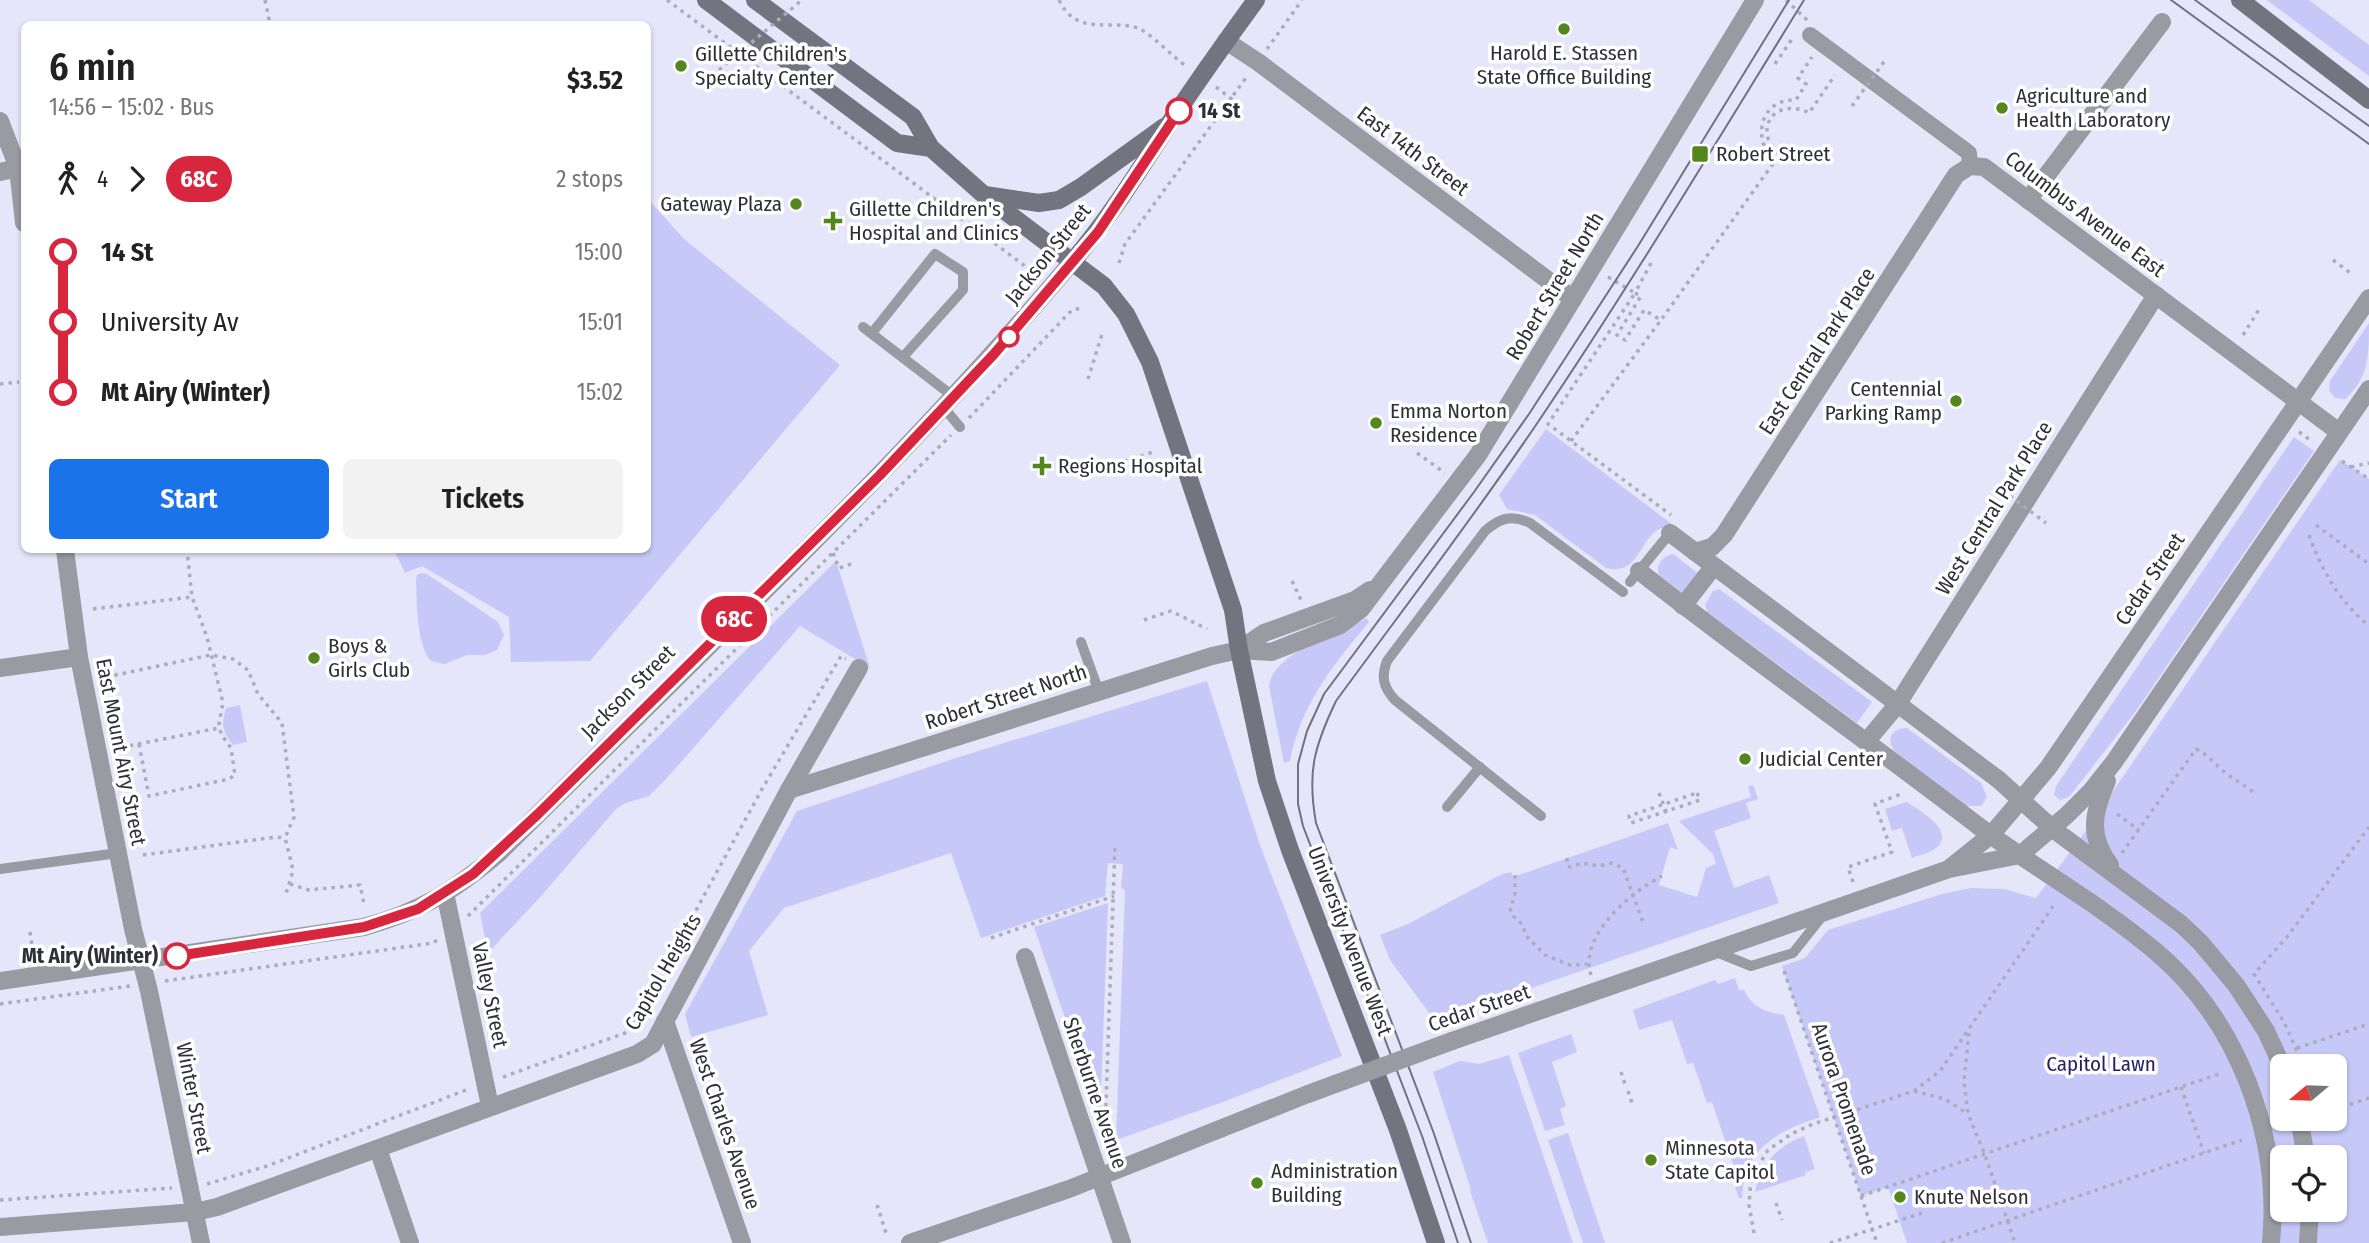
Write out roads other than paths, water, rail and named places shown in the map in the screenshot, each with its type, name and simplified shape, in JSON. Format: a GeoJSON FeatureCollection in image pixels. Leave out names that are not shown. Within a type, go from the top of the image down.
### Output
{"type":"FeatureCollection","features":[{"type":"Feature","properties":{"kind":"main road"},"geometry":{"type":"LineString","coordinates":[[706,0],[897,143],[931,148]]}},
{"type":"Feature","properties":{"kind":"main road"},"geometry":{"type":"LineString","coordinates":[[755,0],[913,117],[931,148]]}},
{"type":"Feature","properties":{"kind":"main road","name":"Jackson Street"},"geometry":{"type":"LineString","coordinates":[[1072,262],[1098,232],[1256,0]]}},
{"type":"Feature","properties":{"kind":"main road"},"geometry":{"type":"LineString","coordinates":[[2240,0],[2369,100]]}},
{"type":"Feature","properties":{"kind":"main road"},"geometry":{"type":"LineString","coordinates":[[984,195],[1039,203],[1059,200],[1170,123]]}},
{"type":"Feature","properties":{"kind":"main road","name":"University Avenue West"},"geometry":{"type":"LineString","coordinates":[[931,148],[984,195],[1104,286],[1126,314],[1150,362],[1233,610],[1267,782],[1398,1130],[1436,1243]]}},
{"type":"Feature","properties":{"kind":"street","name":"Robert Street North"},"geometry":{"type":"LineString","coordinates":[[789,790],[1239,650],[1264,633],[1355,600],[1379,585],[1478,455],[1755,0]]}},
{"type":"Feature","properties":{"kind":"street"},"geometry":{"type":"LineString","coordinates":[[2028,200],[2162,22]]}},
{"type":"Feature","properties":{"kind":"street","name":"Columbus Avenue East"},"geometry":{"type":"LineString","coordinates":[[1815,39],[1969,153],[1970,166],[1984,167],[2339,432]]}},
{"type":"Feature","properties":{"kind":"street","name":"East 14th Street"},"geometry":{"type":"LineString","coordinates":[[1226,41],[1258,62],[1573,299]]}},
{"type":"Feature","properties":{"kind":"street"},"geometry":{"type":"LineString","coordinates":[[0,121],[9,170],[21,212]]}},
{"type":"Feature","properties":{"kind":"street","name":"East Central Park Place"},"geometry":{"type":"LineString","coordinates":[[1695,552],[1712,547],[1724,535],[1956,175],[1970,166]]}},
{"type":"Feature","properties":{"kind":"street","name":"Jackson Street"},"geometry":{"type":"LineString","coordinates":[[0,981],[364,927],[418,909],[445,893],[499,852],[870,485],[949,402],[1072,262]]}},
{"type":"Feature","properties":{"kind":"street","name":"West Central Park Place"},"geometry":{"type":"LineString","coordinates":[[1866,742],[1897,705],[2156,295]]}},
{"type":"Feature","properties":{"kind":"street","name":"Cedar Street"},"geometry":{"type":"LineString","coordinates":[[1949,869],[1991,835],[2048,768],[2369,298]]}},
{"type":"Feature","properties":{"kind":"street","name":"Cedar Street"},"geometry":{"type":"LineString","coordinates":[[910,1243],[1069,1189],[1308,1094],[1452,1041],[1949,869],[2020,855],[2053,829],[2115,762],[2369,389]]}},
{"type":"Feature","properties":{"kind":"street"},"geometry":{"type":"LineString","coordinates":[[1673,526],[1695,552],[1999,780],[2053,829],[2181,924],[2218,962],[2252,1009],[2276,1054]]}},
{"type":"Feature","properties":{"kind":"street","name":"East Mount Airy Street"},"geometry":{"type":"LineString","coordinates":[[65,553],[79,657],[141,962]]}},
{"type":"Feature","properties":{"kind":"street"},"geometry":{"type":"LineString","coordinates":[[1683,606],[1714,566]]}},
{"type":"Feature","properties":{"kind":"street"},"geometry":{"type":"LineString","coordinates":[[1634,576],[1683,606],[1991,835],[2075,890],[2156,951],[2182,977],[2221,1029],[2247,1082],[2263,1133],[2273,1197],[2271,1243]]}},
{"type":"Feature","properties":{"kind":"street"},"geometry":{"type":"LineString","coordinates":[[0,668],[79,657]]}},
{"type":"Feature","properties":{"kind":"street","name":"Capitol Heights"},"geometry":{"type":"LineString","coordinates":[[0,1227],[195,1212],[217,1207],[636,1054],[653,1044],[789,790],[859,668]]}},
{"type":"Feature","properties":{"kind":"street"},"geometry":{"type":"LineString","coordinates":[[2115,762],[2097,803],[2094,826],[2098,850],[2118,877]]}},
{"type":"Feature","properties":{"kind":"street","name":"Valley Street"},"geometry":{"type":"LineString","coordinates":[[445,893],[490,1106]]}},
{"type":"Feature","properties":{"kind":"street","name":"Sherburne Avenue"},"geometry":{"type":"LineString","coordinates":[[1025,957],[1122,1243]]}},
{"type":"Feature","properties":{"kind":"street","name":"Winter Street"},"geometry":{"type":"LineString","coordinates":[[141,962],[201,1243]]}},
{"type":"Feature","properties":{"kind":"street","name":"West Charles Avenue"},"geometry":{"type":"LineString","coordinates":[[665,1021],[741,1243]]}},
{"type":"Feature","properties":{"kind":"street"},"geometry":{"type":"LineString","coordinates":[[378,1149],[410,1243]]}},
{"type":"Feature","properties":{"kind":"street"},"geometry":{"type":"LineString","coordinates":[[2308,1243],[2309,1222]]}},
{"type":"Feature","properties":{"kind":"lane"},"geometry":{"type":"LineString","coordinates":[[903,357],[962,290],[963,272],[935,254],[867,330],[903,357],[949,402],[960,427]]}},
{"type":"Feature","properties":{"kind":"lane"},"geometry":{"type":"LineString","coordinates":[[1541,816],[1395,700],[1385,689],[1382,673],[1387,661],[1485,531],[1506,517],[1519,518],[1530,523],[1623,592]]}},
{"type":"Feature","properties":{"kind":"lane"},"geometry":{"type":"LineString","coordinates":[[1634,576],[1673,526]]}},
{"type":"Feature","properties":{"kind":"lane"},"geometry":{"type":"LineString","coordinates":[[1081,642],[1099,692]]}},
{"type":"Feature","properties":{"kind":"lane"},"geometry":{"type":"LineString","coordinates":[[1447,807],[1480,767]]}},
{"type":"Feature","properties":{"kind":"lane"},"geometry":{"type":"LineString","coordinates":[[0,869],[118,853]]}},
{"type":"Feature","properties":{"kind":"lane"},"geometry":{"type":"LineString","coordinates":[[1714,951],[1751,966],[1793,953],[1826,912]]}},
{"type":"Feature","properties":{"kind":"tram line"},"geometry":{"type":"LineString","coordinates":[[1458,1243],[1422,1136],[1303,826],[1298,804],[1298,764],[1307,731],[1324,694],[1529,414],[1638,246],[1789,0]]}},
{"type":"Feature","properties":{"kind":"tram line"},"geometry":{"type":"LineString","coordinates":[[1471,1243],[1433,1131],[1316,823],[1312,789],[1314,760],[1322,732],[1336,701],[1464,528],[1573,370],[1804,0]]}},
{"type":"Feature","properties":{"kind":"tram line"},"geometry":{"type":"LineString","coordinates":[[2171,0],[2369,144]]}},
{"type":"Feature","properties":{"kind":"tram line"},"geometry":{"type":"LineString","coordinates":[[2195,0],[2369,126]]}},
{"type":"Feature","properties":{"kind":"place","name":"Harold E. Stassen State Office Building"},"geometry":{"type":"Point","coordinates":[1564,29]}},
{"type":"Feature","properties":{"kind":"place","name":"Gillette Children's Specialty Center"},"geometry":{"type":"Point","coordinates":[681,66]}},
{"type":"Feature","properties":{"kind":"place","name":"Agriculture and Health Laboratory"},"geometry":{"type":"Point","coordinates":[2002,108]}},
{"type":"Feature","properties":{"kind":"place","name":"14 St"},"geometry":{"type":"Point","coordinates":[1179,111]}},
{"type":"Feature","properties":{"kind":"place","name":"Robert Street"},"geometry":{"type":"Point","coordinates":[1700,154]}},
{"type":"Feature","properties":{"kind":"place","name":"Gateway Plaza"},"geometry":{"type":"Point","coordinates":[796,204]}},
{"type":"Feature","properties":{"kind":"place","name":"Gillette Children's Hospital and Clinics"},"geometry":{"type":"Point","coordinates":[833,221]}},
{"type":"Feature","properties":{"kind":"place","name":"Centennial Parking Ramp"},"geometry":{"type":"Point","coordinates":[1956,401]}},
{"type":"Feature","properties":{"kind":"place","name":"Emma Norton Residence"},"geometry":{"type":"Point","coordinates":[1376,423]}},
{"type":"Feature","properties":{"kind":"place","name":"Regions Hospital"},"geometry":{"type":"Point","coordinates":[1042,466]}},
{"type":"Feature","properties":{"kind":"place","name":"Boys & Girls Club"},"geometry":{"type":"Point","coordinates":[314,658]}},
{"type":"Feature","properties":{"kind":"place","name":"Judicial Center"},"geometry":{"type":"Point","coordinates":[1745,759]}},
{"type":"Feature","properties":{"kind":"place","name":"Mt Airy (Winter)"},"geometry":{"type":"Point","coordinates":[177,956]}},
{"type":"Feature","properties":{"kind":"place","name":"Minnesota State Capitol"},"geometry":{"type":"Point","coordinates":[1651,1160]}},
{"type":"Feature","properties":{"kind":"place","name":"Administration Building"},"geometry":{"type":"Point","coordinates":[1257,1183]}},
{"type":"Feature","properties":{"kind":"place","name":"Knute Nelson"},"geometry":{"type":"Point","coordinates":[1900,1197]}},
{"type":"Feature","properties":{"kind":"park label","name":"Capitol Lawn"},"geometry":{"type":"Point","coordinates":[2101,1064]}}]}
